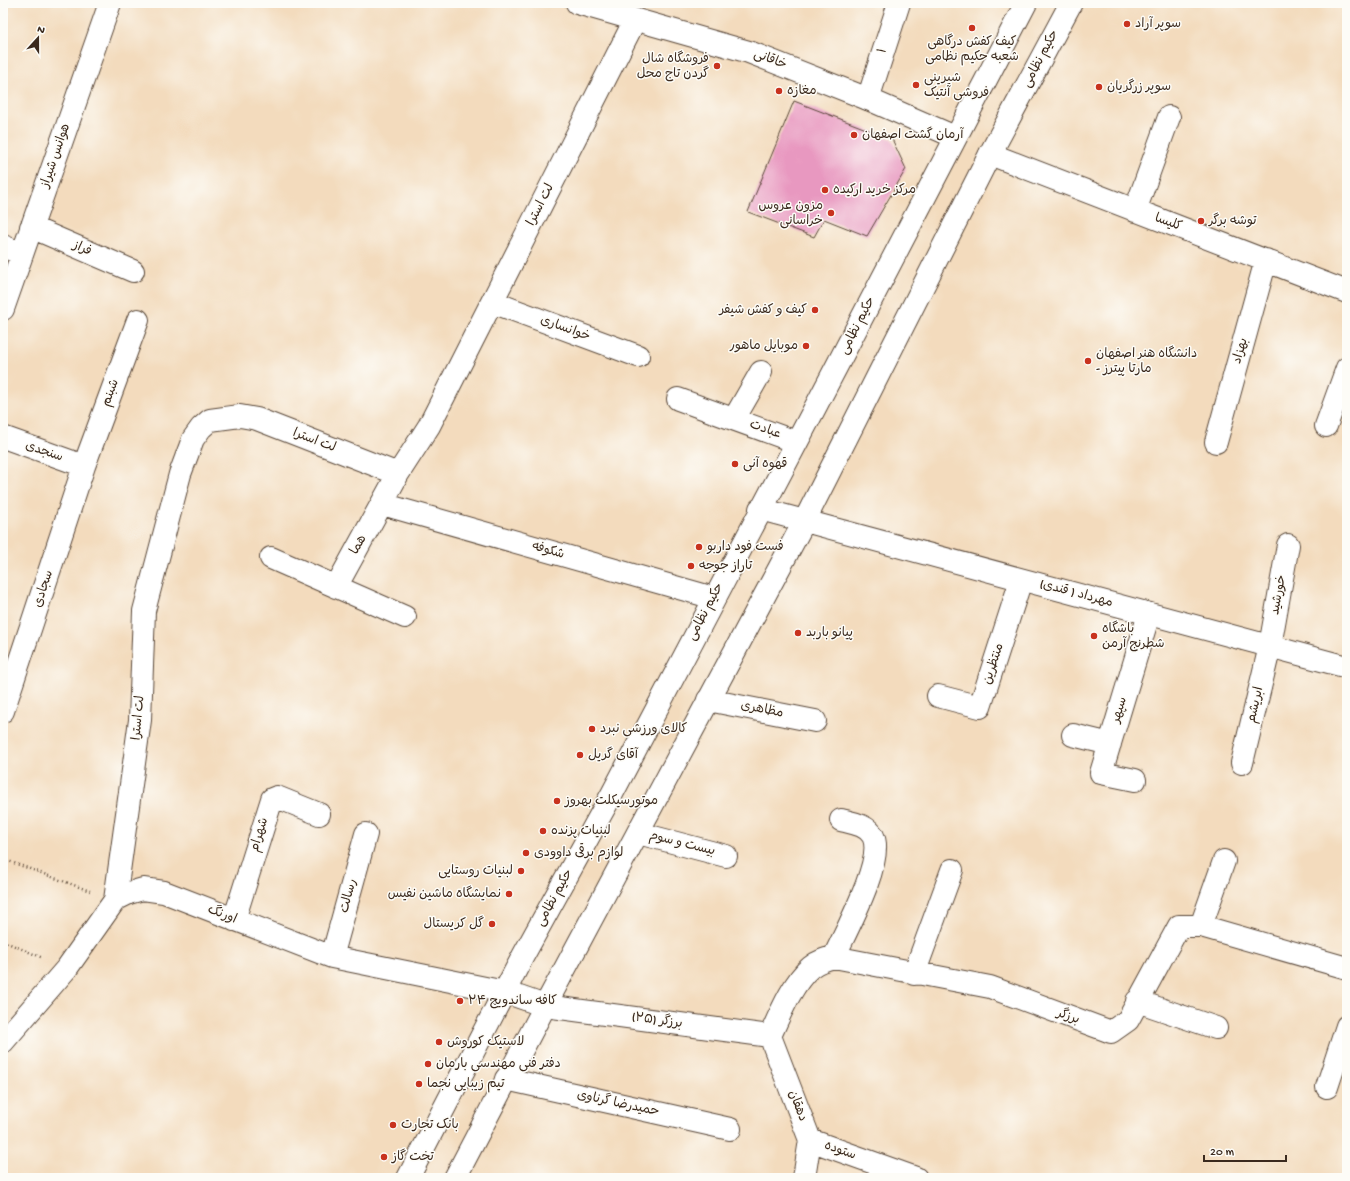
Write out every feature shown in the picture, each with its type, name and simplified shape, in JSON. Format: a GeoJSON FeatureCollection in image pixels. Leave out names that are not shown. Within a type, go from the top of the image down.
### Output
{"type":"FeatureCollection","features":[{"type":"Feature","properties":{"kind":"street","name":"هوانس شیراز"},"geometry":{"type":"LineString","coordinates":[[3,309],[13,250],[31,227],[110,3]]}},
{"type":"Feature","properties":{"kind":"street","name":"خاقانی"},"geometry":{"type":"LineString","coordinates":[[577,3],[749,52],[868,99],[955,137]]}},
{"type":"Feature","properties":{"kind":"street","name":"۱"},"geometry":{"type":"LineString","coordinates":[[868,99],[899,3]]}},
{"type":"Feature","properties":{"kind":"street","name":"حکیم نظامی"},"geometry":{"type":"LineString","coordinates":[[408,1178],[505,992],[612,794],[1026,3]]}},
{"type":"Feature","properties":{"kind":"street","name":"حکیم نظامی"},"geometry":{"type":"LineString","coordinates":[[456,1178],[506,1079],[805,520],[990,154],[1071,3]]}},
{"type":"Feature","properties":{"kind":"street","name":"لت استرا"},"geometry":{"type":"LineString","coordinates":[[115,900],[140,720],[144,612],[180,474],[193,439],[201,428],[210,420],[240,416],[257,419],[398,474],[429,426],[635,20]]}},
{"type":"Feature","properties":{"kind":"street"},"geometry":{"type":"LineString","coordinates":[[1135,211],[1169,117]]}},
{"type":"Feature","properties":{"kind":"street","name":"کلیسا"},"geometry":{"type":"LineString","coordinates":[[990,154],[1347,292]]}},
{"type":"Feature","properties":{"kind":"street","name":"فراز"},"geometry":{"type":"LineString","coordinates":[[31,227],[133,271]]}},
{"type":"Feature","properties":{"kind":"street","name":"بهزاد"},"geometry":{"type":"LineString","coordinates":[[1216,442],[1266,260]]}},
{"type":"Feature","properties":{"kind":"street","name":"خوانساری"},"geometry":{"type":"LineString","coordinates":[[492,302],[638,356]]}},
{"type":"Feature","properties":{"kind":"street","name":"شبنم"},"geometry":{"type":"LineString","coordinates":[[84,466],[138,320]]}},
{"type":"Feature","properties":{"kind":"street"},"geometry":{"type":"LineString","coordinates":[[1326,426],[1347,368]]}},
{"type":"Feature","properties":{"kind":"street","name":"عبادت"},"geometry":{"type":"LineString","coordinates":[[734,419],[761,372]]}},
{"type":"Feature","properties":{"kind":"street","name":"عبادت"},"geometry":{"type":"LineString","coordinates":[[678,399],[796,442]]}},
{"type":"Feature","properties":{"kind":"street","name":"سنجدی"},"geometry":{"type":"LineString","coordinates":[[3,437],[84,466]]}},
{"type":"Feature","properties":{"kind":"street","name":"سجادی"},"geometry":{"type":"LineString","coordinates":[[3,712],[84,466]]}},
{"type":"Feature","properties":{"kind":"street","name":"هما"},"geometry":{"type":"LineString","coordinates":[[336,587],[398,474]]}},
{"type":"Feature","properties":{"kind":"street","name":"شکوفه"},"geometry":{"type":"LineString","coordinates":[[382,504],[714,598]]}},
{"type":"Feature","properties":{"kind":"street","name":"مهرداد ( قندی)"},"geometry":{"type":"LineString","coordinates":[[760,509],[1347,667]]}},
{"type":"Feature","properties":{"kind":"street","name":"خورشید"},"geometry":{"type":"LineString","coordinates":[[1270,646],[1288,545]]}},
{"type":"Feature","properties":{"kind":"street"},"geometry":{"type":"LineString","coordinates":[[270,558],[405,618]]}},
{"type":"Feature","properties":{"kind":"street","name":"منتظرین"},"geometry":{"type":"LineString","coordinates":[[938,696],[980,707],[1021,580]]}},
{"type":"Feature","properties":{"kind":"street","name":"سپهر"},"geometry":{"type":"LineString","coordinates":[[1134,780],[1101,773],[1148,614]]}},
{"type":"Feature","properties":{"kind":"street","name":"ابریشم"},"geometry":{"type":"LineString","coordinates":[[1242,763],[1270,646]]}},
{"type":"Feature","properties":{"kind":"street","name":"مظاهری"},"geometry":{"type":"LineString","coordinates":[[708,700],[815,721]]}},
{"type":"Feature","properties":{"kind":"street"},"geometry":{"type":"LineString","coordinates":[[1073,735],[1110,744]]}},
{"type":"Feature","properties":{"kind":"street","name":"شهرام"},"geometry":{"type":"LineString","coordinates":[[234,920],[272,799],[277,797],[319,814]]}},
{"type":"Feature","properties":{"kind":"street"},"geometry":{"type":"LineString","coordinates":[[770,1036],[786,1003],[811,967],[821,961],[834,957],[872,872],[876,853],[874,837],[868,830],[858,824],[842,820]]}},
{"type":"Feature","properties":{"kind":"street","name":"بیست و سوم"},"geometry":{"type":"LineString","coordinates":[[638,833],[726,856]]}},
{"type":"Feature","properties":{"kind":"street","name":"رسالت"},"geometry":{"type":"LineString","coordinates":[[332,957],[366,834]]}},
{"type":"Feature","properties":{"kind":"street"},"geometry":{"type":"LineString","coordinates":[[1201,926],[1224,861]]}},
{"type":"Feature","properties":{"kind":"street"},"geometry":{"type":"LineString","coordinates":[[914,974],[952,870]]}},
{"type":"Feature","properties":{"kind":"street","name":"اورنگ"},"geometry":{"type":"LineString","coordinates":[[3,1042],[67,968],[115,900],[128,893],[143,889],[164,892],[332,957],[505,992]]}},
{"type":"Feature","properties":{"kind":"street","name":"برزگر"},"geometry":{"type":"LineString","coordinates":[[834,957],[990,988],[1111,1032],[1128,1020],[1179,926],[1201,926],[1347,968]]}},
{"type":"Feature","properties":{"kind":"street","name":"برزگر (۲۵)"},"geometry":{"type":"LineString","coordinates":[[505,992],[545,1006],[770,1036]]}},
{"type":"Feature","properties":{"kind":"street"},"geometry":{"type":"LineString","coordinates":[[1137,1001],[1216,1028]]}},
{"type":"Feature","properties":{"kind":"street"},"geometry":{"type":"LineString","coordinates":[[1327,1087],[1347,1026]]}},
{"type":"Feature","properties":{"kind":"street","name":"دهقان"},"geometry":{"type":"LineString","coordinates":[[770,1036],[810,1140]]}},
{"type":"Feature","properties":{"kind":"street","name":"حمیدرضا گرناوی"},"geometry":{"type":"LineString","coordinates":[[506,1079],[730,1129]]}},
{"type":"Feature","properties":{"kind":"street"},"geometry":{"type":"LineString","coordinates":[[804,1178],[810,1140]]}},
{"type":"Feature","properties":{"kind":"street","name":"ستوده"},"geometry":{"type":"LineString","coordinates":[[810,1140],[916,1178]]}},
{"type":"Feature","properties":{"kind":"path"},"geometry":{"type":"LineString","coordinates":[[3,859],[115,900]]}},
{"type":"Feature","properties":{"kind":"path"},"geometry":{"type":"LineString","coordinates":[[3,941],[67,968]]}},
{"type":"Feature","properties":{"kind":"building","name":"مرکز خرید ارکیده"},"geometry":{"type":"Polygon","coordinates":[[[794,101],[892,139],[906,169],[867,236],[824,219],[814,237],[748,212],[794,101]]]}},
{"type":"Feature","properties":{"kind":"place","name":"سوپر آراد"},"geometry":{"type":"Point","coordinates":[1127,24]}},
{"type":"Feature","properties":{"kind":"place","name":"کیف کفش درگاهی شعبه حکیم نظامی"},"geometry":{"type":"Point","coordinates":[972,28]}},
{"type":"Feature","properties":{"kind":"place","name":"فروشگاه شال گردن تاج محل"},"geometry":{"type":"Point","coordinates":[717,66]}},
{"type":"Feature","properties":{"kind":"place","name":"شیرینی فروشی آنتیک"},"geometry":{"type":"Point","coordinates":[916,85]}},
{"type":"Feature","properties":{"kind":"place","name":"سوپر زرگریان"},"geometry":{"type":"Point","coordinates":[1099,87]}},
{"type":"Feature","properties":{"kind":"place","name":"مغازه"},"geometry":{"type":"Point","coordinates":[779,91]}},
{"type":"Feature","properties":{"kind":"place","name":"آرمان گشت اصفهان"},"geometry":{"type":"Point","coordinates":[854,135]}},
{"type":"Feature","properties":{"kind":"place","name":"مرکز خرید ارکیده"},"geometry":{"type":"Point","coordinates":[825,190]}},
{"type":"Feature","properties":{"kind":"place","name":"مزون عروس خراسانی"},"geometry":{"type":"Point","coordinates":[831,213]}},
{"type":"Feature","properties":{"kind":"place","name":"توشه برگر"},"geometry":{"type":"Point","coordinates":[1201,221]}},
{"type":"Feature","properties":{"kind":"place","name":"کیف و کفش شیفر"},"geometry":{"type":"Point","coordinates":[815,310]}},
{"type":"Feature","properties":{"kind":"place","name":"موبایل ماهور"},"geometry":{"type":"Point","coordinates":[806,346]}},
{"type":"Feature","properties":{"kind":"place","name":"دانشگاه هنر اصفهان - مارتا پیترز"},"geometry":{"type":"Point","coordinates":[1088,361]}},
{"type":"Feature","properties":{"kind":"place","name":"قهوه آنی"},"geometry":{"type":"Point","coordinates":[735,464]}},
{"type":"Feature","properties":{"kind":"place","name":"فست فود داربو"},"geometry":{"type":"Point","coordinates":[699,547]}},
{"type":"Feature","properties":{"kind":"place","name":"تاراز جوجه"},"geometry":{"type":"Point","coordinates":[691,566]}},
{"type":"Feature","properties":{"kind":"place","name":"پیانو باربد"},"geometry":{"type":"Point","coordinates":[798,633]}},
{"type":"Feature","properties":{"kind":"place","name":"باشگاه شطرنج آرمن"},"geometry":{"type":"Point","coordinates":[1094,636]}},
{"type":"Feature","properties":{"kind":"place","name":"کالای ورزشی نبرد"},"geometry":{"type":"Point","coordinates":[592,729]}},
{"type":"Feature","properties":{"kind":"place","name":"آقای گریل"},"geometry":{"type":"Point","coordinates":[580,755]}},
{"type":"Feature","properties":{"kind":"place","name":"موتورسیکلت بهروز"},"geometry":{"type":"Point","coordinates":[557,801]}},
{"type":"Feature","properties":{"kind":"place","name":"لبنیات پزنده"},"geometry":{"type":"Point","coordinates":[543,831]}},
{"type":"Feature","properties":{"kind":"place","name":"لوازم برقی داوودی"},"geometry":{"type":"Point","coordinates":[526,853]}},
{"type":"Feature","properties":{"kind":"place","name":"لبنیات روستایی"},"geometry":{"type":"Point","coordinates":[521,871]}},
{"type":"Feature","properties":{"kind":"place","name":"نمایشگاه ماشین نفیس"},"geometry":{"type":"Point","coordinates":[509,894]}},
{"type":"Feature","properties":{"kind":"place","name":"گل کریستال"},"geometry":{"type":"Point","coordinates":[492,924]}},
{"type":"Feature","properties":{"kind":"place","name":"کافه ساندویچ ۲۴"},"geometry":{"type":"Point","coordinates":[460,1001]}},
{"type":"Feature","properties":{"kind":"place","name":"لاستیک کوروش"},"geometry":{"type":"Point","coordinates":[439,1042]}},
{"type":"Feature","properties":{"kind":"place","name":"دفتر فنی مهندسی بارمان"},"geometry":{"type":"Point","coordinates":[428,1064]}},
{"type":"Feature","properties":{"kind":"place","name":"تیم زیبایی نجما"},"geometry":{"type":"Point","coordinates":[419,1084]}},
{"type":"Feature","properties":{"kind":"place","name":"بانک تجارت"},"geometry":{"type":"Point","coordinates":[393,1125]}},
{"type":"Feature","properties":{"kind":"place","name":"تخت گاز"},"geometry":{"type":"Point","coordinates":[384,1157]}}]}
